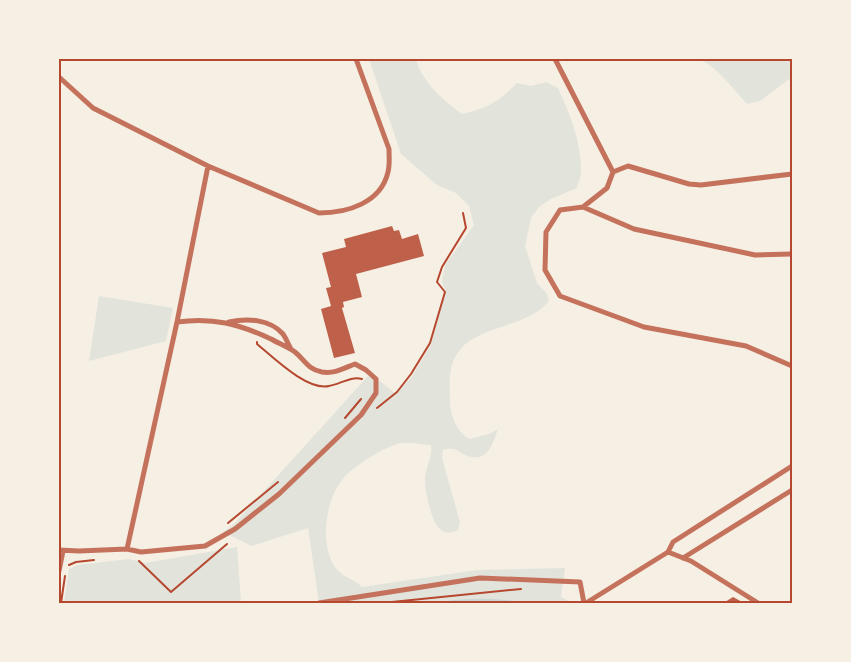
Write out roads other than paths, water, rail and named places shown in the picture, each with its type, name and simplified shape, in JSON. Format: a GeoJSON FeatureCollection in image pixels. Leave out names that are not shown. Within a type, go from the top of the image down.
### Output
{"type":"FeatureCollection","features":[{"type":"Feature","properties":{"kind":"street"},"geometry":{"type":"LineString","coordinates":[[59,77],[93,108],[208,166],[319,214],[334,214],[350,209],[370,199],[384,183],[388,174],[389,149],[356,59]]}},
{"type":"Feature","properties":{"kind":"street"},"geometry":{"type":"LineString","coordinates":[[555,59],[613,172]]}},
{"type":"Feature","properties":{"kind":"street"},"geometry":{"type":"LineString","coordinates":[[127,549],[177,322],[208,166]]}},
{"type":"Feature","properties":{"kind":"street"},"geometry":{"type":"LineString","coordinates":[[583,208],[607,188],[613,172],[628,166],[689,184],[701,185],[792,174]]}},
{"type":"Feature","properties":{"kind":"street"},"geometry":{"type":"LineString","coordinates":[[792,254],[755,256],[634,229],[583,208],[560,210],[546,232],[544,270],[560,296],[644,327],[746,346],[792,366]]}},
{"type":"Feature","properties":{"kind":"street"},"geometry":{"type":"LineString","coordinates":[[226,322],[252,319],[264,323],[283,335],[291,350]]}},
{"type":"Feature","properties":{"kind":"street"},"geometry":{"type":"LineString","coordinates":[[59,571],[61,550],[127,549],[140,552],[205,546],[235,529],[279,494],[361,416],[376,393],[376,379],[366,370],[355,364],[338,372],[324,372],[311,369],[291,350],[256,332],[226,322],[213,320],[177,322]]}},
{"type":"Feature","properties":{"kind":"street"},"geometry":{"type":"LineString","coordinates":[[319,603],[480,578],[580,582],[585,603],[668,552],[673,542],[792,466]]}},
{"type":"Feature","properties":{"kind":"street"},"geometry":{"type":"LineString","coordinates":[[683,558],[792,490]]}},
{"type":"Feature","properties":{"kind":"street"},"geometry":{"type":"LineString","coordinates":[[668,552],[692,561],[758,603]]}},
{"type":"Feature","properties":{"kind":"waterway"},"geometry":{"type":"LineString","coordinates":[[442,603],[479,600],[516,603]]}}]}
